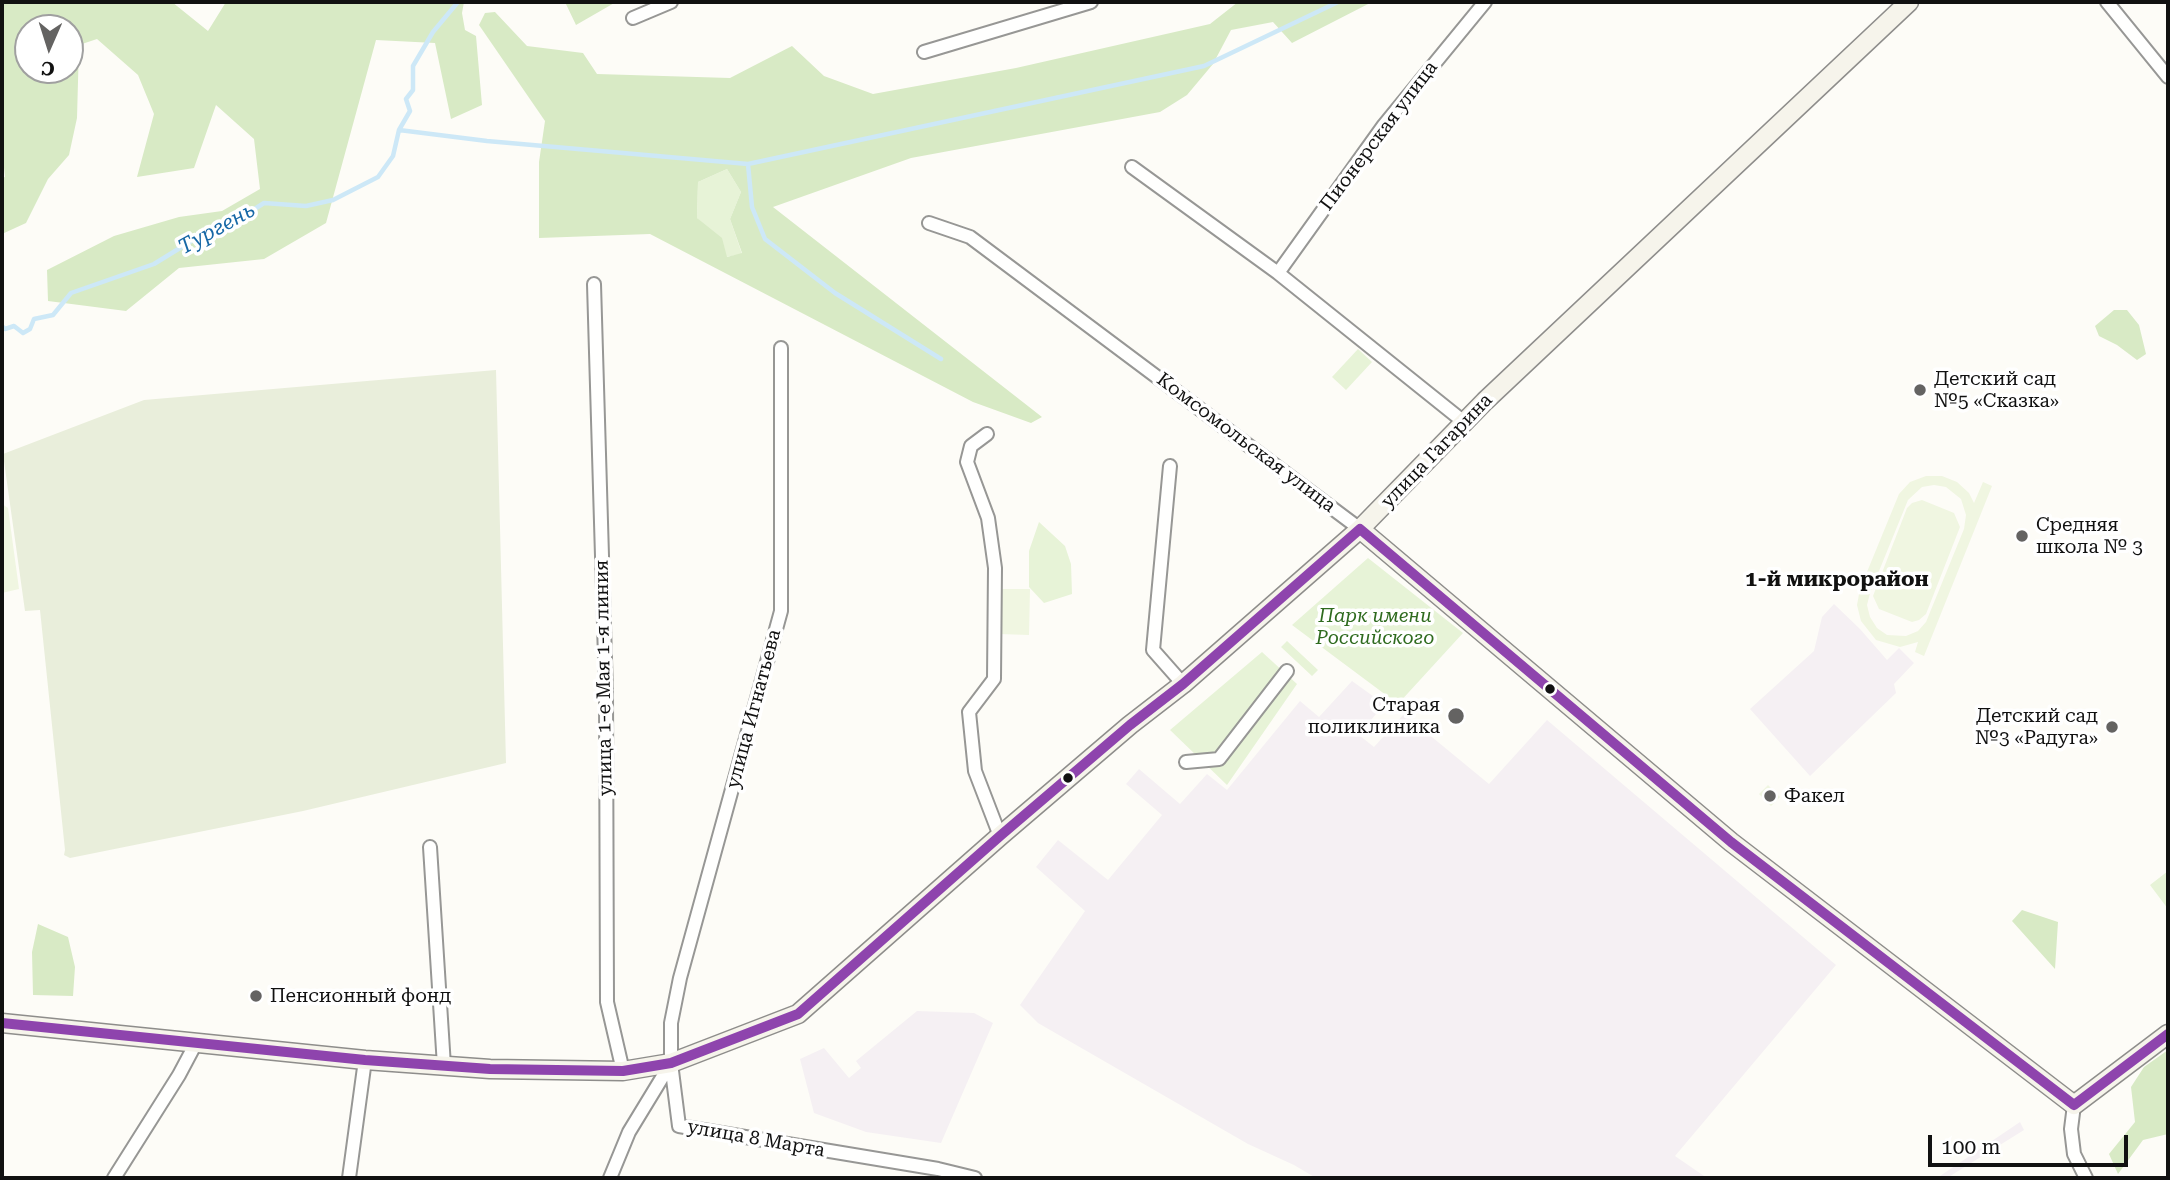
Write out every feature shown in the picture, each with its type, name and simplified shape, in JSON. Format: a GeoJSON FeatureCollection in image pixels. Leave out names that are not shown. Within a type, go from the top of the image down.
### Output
{"type":"FeatureCollection","features":[{"type":"Feature","properties":{"kind":"main road","name":"улица Гагарина"},"geometry":{"type":"LineString","coordinates":[[671,1063],[798,1014],[1000,836],[1130,725],[1183,684],[1360,529],[1464,422],[1682,213],[1909,2]]}},
{"type":"Feature","properties":{"kind":"main road","name":"Комсомольская улица"},"geometry":{"type":"LineString","coordinates":[[1360,529],[1731,842],[2074,1105]]}},
{"type":"Feature","properties":{"kind":"main road"},"geometry":{"type":"LineString","coordinates":[[2,1023],[365,1060],[490,1069],[623,1071],[671,1063]]}},
{"type":"Feature","properties":{"kind":"main road"},"geometry":{"type":"LineString","coordinates":[[2074,1105],[2168,1034]]}},
{"type":"Feature","properties":{"kind":"street"},"geometry":{"type":"LineString","coordinates":[[632,18],[671,2]]}},
{"type":"Feature","properties":{"kind":"street"},"geometry":{"type":"LineString","coordinates":[[924,52],[1091,2]]}},
{"type":"Feature","properties":{"kind":"street","name":"Пионерская улица"},"geometry":{"type":"LineString","coordinates":[[1278,273],[1384,125],[1485,2]]}},
{"type":"Feature","properties":{"kind":"street"},"geometry":{"type":"LineString","coordinates":[[2107,2],[2168,77]]}},
{"type":"Feature","properties":{"kind":"street"},"geometry":{"type":"LineString","coordinates":[[1132,167],[1278,273],[1464,422]]}},
{"type":"Feature","properties":{"kind":"street","name":"Комсомольская улица"},"geometry":{"type":"LineString","coordinates":[[929,223],[970,237],[1360,529]]}},
{"type":"Feature","properties":{"kind":"street","name":"улица 1-е Мая 1-я линия"},"geometry":{"type":"LineString","coordinates":[[594,284],[606,691],[607,1002],[623,1071]]}},
{"type":"Feature","properties":{"kind":"street","name":"улица Игнатьева"},"geometry":{"type":"LineString","coordinates":[[671,1063],[671,1023],[680,978],[781,611],[781,348]]}},
{"type":"Feature","properties":{"kind":"street"},"geometry":{"type":"LineString","coordinates":[[987,434],[971,446],[967,463],[988,518],[995,568],[994,679],[969,712],[977,782],[1000,836]]}},
{"type":"Feature","properties":{"kind":"street"},"geometry":{"type":"LineString","coordinates":[[1170,466],[1153,650],[1183,684]]}},
{"type":"Feature","properties":{"kind":"street"},"geometry":{"type":"LineString","coordinates":[[1186,762],[1219,759],[1287,671]]}},
{"type":"Feature","properties":{"kind":"street"},"geometry":{"type":"LineString","coordinates":[[430,847],[444,1066]]}},
{"type":"Feature","properties":{"kind":"street"},"geometry":{"type":"LineString","coordinates":[[114,1178],[196,1043]]}},
{"type":"Feature","properties":{"kind":"street"},"geometry":{"type":"LineString","coordinates":[[349,1178],[365,1060]]}},
{"type":"Feature","properties":{"kind":"street"},"geometry":{"type":"LineString","coordinates":[[610,1178],[629,1132],[671,1063]]}},
{"type":"Feature","properties":{"kind":"street","name":"улица 8 Марта"},"geometry":{"type":"LineString","coordinates":[[671,1063],[679,1126],[911,1172]]}},
{"type":"Feature","properties":{"kind":"street"},"geometry":{"type":"LineString","coordinates":[[2074,1105],[2071,1129],[2074,1154],[2086,1178]]}},
{"type":"Feature","properties":{"kind":"street"},"geometry":{"type":"LineString","coordinates":[[911,1172],[937,1169],[975,1178]]}},
{"type":"Feature","properties":{"kind":"shaded area"},"geometry":{"type":"Polygon","coordinates":[[[1834,604],[1887,660],[1899,648],[1914,663],[1894,684],[1896,693],[1810,776],[1750,709],[1814,651],[1822,617],[1834,604]]]}},
{"type":"Feature","properties":{"kind":"shaded area"},"geometry":{"type":"Polygon","coordinates":[[[1352,681],[1384,704],[1359,735],[1374,747],[1404,714],[1489,784],[1547,720],[1836,965],[1675,1156],[1707,1178],[1316,1178],[1248,1144],[1038,1023],[1020,1005],[1085,911],[1036,867],[1058,840],[1108,880],[1162,815],[1126,784],[1139,769],[1180,804],[1207,774],[1227,790],[1300,701],[1319,717],[1352,681]]]}},
{"type":"Feature","properties":{"kind":"shaded area"},"geometry":{"type":"Polygon","coordinates":[[[917,1011],[974,1013],[993,1023],[941,1143],[866,1132],[814,1113],[800,1059],[824,1048],[849,1078],[861,1068],[856,1061],[917,1011]]]}},
{"type":"Feature","properties":{"kind":"shaded area"},"geometry":{"type":"Polygon","coordinates":[[[2020,1122],[2024,1130],[1947,1178],[1937,1178],[2020,1122]]]}},
{"type":"Feature","properties":{"kind":"green space"},"geometry":{"type":"Polygon","coordinates":[[[2,2],[172,2],[208,31],[226,2],[464,2],[462,13],[465,30],[476,36],[482,105],[451,119],[435,43],[376,40],[326,223],[264,259],[179,268],[126,311],[48,301],[47,270],[114,236],[179,217],[222,211],[260,189],[254,139],[216,105],[194,168],[137,177],[154,114],[138,75],[97,39],[84,43],[84,14],[14,14],[14,84],[78,84],[77,118],[69,155],[48,179],[26,223],[2,234],[2,178],[5,177],[2,149],[2,2]]]}},
{"type":"Feature","properties":{"kind":"green space"},"geometry":{"type":"Polygon","coordinates":[[[565,2],[616,2],[576,25],[565,2]]]}},
{"type":"Feature","properties":{"kind":"green space"},"geometry":{"type":"Polygon","coordinates":[[[1238,2],[1372,2],[1292,43],[1273,22],[1231,30],[1213,64],[1187,95],[1160,112],[911,158],[773,207],[1042,417],[1031,423],[973,402],[650,234],[539,238],[539,162],[545,121],[479,25],[485,13],[495,12],[527,46],[583,53],[597,74],[730,78],[792,46],[824,76],[873,94],[1016,68],[1210,24],[1238,2]],[[727,169],[698,182],[697,218],[722,238],[727,257],[742,253],[730,219],[741,192],[727,169]]]}},
{"type":"Feature","properties":{"kind":"green space"},"geometry":{"type":"Polygon","coordinates":[[[727,169],[741,192],[730,219],[742,254],[726,257],[697,218],[698,182],[727,169]]]}},
{"type":"Feature","properties":{"kind":"green space"},"geometry":{"type":"Polygon","coordinates":[[[2114,310],[2127,310],[2139,325],[2146,354],[2137,360],[2099,336],[2095,326],[2114,310]]]}},
{"type":"Feature","properties":{"kind":"green space"},"geometry":{"type":"Polygon","coordinates":[[[1358,349],[1372,362],[1346,390],[1332,377],[1358,349]]]}},
{"type":"Feature","properties":{"kind":"green space"},"geometry":{"type":"Polygon","coordinates":[[[496,370],[506,763],[303,811],[70,858],[64,855],[40,610],[25,611],[3,454],[144,400],[496,370]]]}},
{"type":"Feature","properties":{"kind":"green space"},"geometry":{"type":"Polygon","coordinates":[[[1926,476],[1942,476],[1957,482],[1969,493],[1974,503],[1983,482],[1992,486],[1924,656],[1915,652],[1918,642],[1900,647],[1876,640],[1861,621],[1857,605],[1860,589],[1899,494],[1910,482],[1926,476]],[[1922,487],[1908,500],[1870,593],[1867,605],[1870,617],[1877,628],[1887,635],[1906,636],[1918,631],[1926,622],[1964,529],[1966,515],[1961,499],[1946,487],[1922,487]]]}},
{"type":"Feature","properties":{"kind":"green space"},"geometry":{"type":"Polygon","coordinates":[[[1922,500],[1954,513],[1960,527],[1926,614],[1912,622],[1879,609],[1873,596],[1907,508],[1922,500]]]}},
{"type":"Feature","properties":{"kind":"green space"},"geometry":{"type":"Polygon","coordinates":[[[2,504],[8,508],[19,589],[2,593],[2,504]]]}},
{"type":"Feature","properties":{"kind":"green space"},"geometry":{"type":"Polygon","coordinates":[[[1039,522],[1065,546],[1071,564],[1072,594],[1044,603],[1029,587],[1029,551],[1039,522]]]}},
{"type":"Feature","properties":{"kind":"green space","name":"Парк имени Российского"},"geometry":{"type":"Polygon","coordinates":[[[1368,558],[1463,633],[1398,704],[1292,625],[1368,558]]]}},
{"type":"Feature","properties":{"kind":"green space"},"geometry":{"type":"Polygon","coordinates":[[[1000,589],[1030,589],[1029,635],[999,634],[1000,589]]]}},
{"type":"Feature","properties":{"kind":"green space"},"geometry":{"type":"Polygon","coordinates":[[[1287,641],[1318,670],[1312,676],[1281,647],[1287,641]]]}},
{"type":"Feature","properties":{"kind":"green space"},"geometry":{"type":"Polygon","coordinates":[[[1262,652],[1297,684],[1227,785],[1170,730],[1262,652]]]}},
{"type":"Feature","properties":{"kind":"green space","name":"Факел"},"geometry":{"type":"Polygon","coordinates":[[[1768,785],[1780,797],[1771,806],[1759,794],[1768,785]]]}},
{"type":"Feature","properties":{"kind":"green space"},"geometry":{"type":"Polygon","coordinates":[[[2168,871],[2168,909],[2150,885],[2168,871]]]}},
{"type":"Feature","properties":{"kind":"green space"},"geometry":{"type":"Polygon","coordinates":[[[2022,910],[2058,922],[2055,969],[2012,921],[2022,910]]]}},
{"type":"Feature","properties":{"kind":"green space"},"geometry":{"type":"Polygon","coordinates":[[[38,924],[68,937],[75,967],[73,996],[33,995],[32,952],[38,924]]]}},
{"type":"Feature","properties":{"kind":"green space"},"geometry":{"type":"Polygon","coordinates":[[[2168,1050],[2168,1134],[2143,1140],[2118,1174],[2109,1154],[2135,1122],[2131,1087],[2144,1067],[2168,1050]]]}},
{"type":"Feature","properties":{"kind":"waterway","name":"Тургень"},"geometry":{"type":"LineString","coordinates":[[2,326],[5,329],[14,326],[23,333],[30,329],[34,319],[53,315],[71,293],[154,264],[264,203],[306,206],[333,200],[378,177],[393,156],[399,130],[410,111],[406,99],[413,90],[413,66],[433,32],[458,2]]}},
{"type":"Feature","properties":{"kind":"waterway"},"geometry":{"type":"LineString","coordinates":[[399,130],[487,141],[748,164],[1204,66],[1338,2]]}},
{"type":"Feature","properties":{"kind":"waterway"},"geometry":{"type":"LineString","coordinates":[[748,164],[752,207],[765,239],[835,293],[941,359]]}},
{"type":"Feature","properties":{"kind":"transit line"},"geometry":{"type":"LineString","coordinates":[[2,1023],[365,1060],[490,1069],[623,1071],[671,1063],[798,1014],[1000,836],[1130,725],[1183,684],[1360,529],[1731,842],[2074,1105],[2168,1034]]}},
{"type":"Feature","properties":{"kind":"place","name":"Детский сад №5 «Сказка»"},"geometry":{"type":"Point","coordinates":[1920,390]}},
{"type":"Feature","properties":{"kind":"place","name":"Средняя школа № 3"},"geometry":{"type":"Point","coordinates":[2022,536]}},
{"type":"Feature","properties":{"kind":"place","name":"Старая поликлиника"},"geometry":{"type":"Point","coordinates":[1456,716]}},
{"type":"Feature","properties":{"kind":"place","name":"Детский сад №3 «Радуга»"},"geometry":{"type":"Point","coordinates":[2112,727]}},
{"type":"Feature","properties":{"kind":"place","name":"Факел"},"geometry":{"type":"Point","coordinates":[1770,796]}},
{"type":"Feature","properties":{"kind":"place","name":"Пенсионный фонд"},"geometry":{"type":"Point","coordinates":[256,996]}},
{"type":"Feature","properties":{"kind":"district","name":"1-й микрорайон"},"geometry":{"type":"Point","coordinates":[1837,580]}}]}
